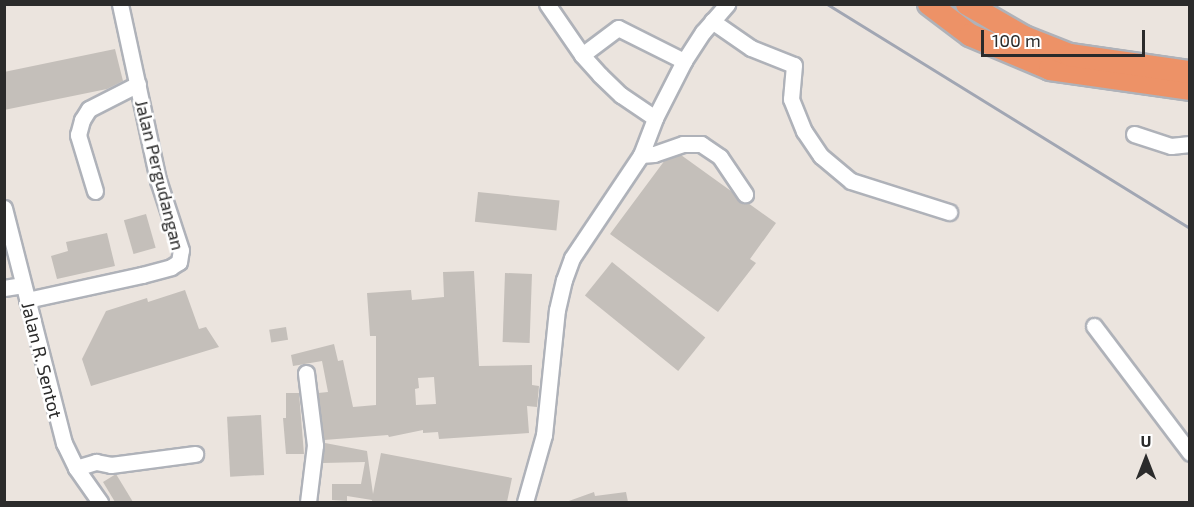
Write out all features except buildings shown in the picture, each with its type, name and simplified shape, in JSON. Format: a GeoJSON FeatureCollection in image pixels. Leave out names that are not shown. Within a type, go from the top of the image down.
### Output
{"type":"FeatureCollection","features":[{"type":"Feature","properties":{"kind":"highway"},"geometry":{"type":"LineString","coordinates":[[929,4],[970,35],[1050,69],[1190,89]]}},
{"type":"Feature","properties":{"kind":"highway"},"geometry":{"type":"LineString","coordinates":[[967,4],[1024,37],[1070,55],[1190,72]]}},
{"type":"Feature","properties":{"kind":"street","name":"Jalan Pergudangan"},"geometry":{"type":"LineString","coordinates":[[25,293],[142,275],[171,267],[179,262],[181,250],[158,180],[120,4]]}},
{"type":"Feature","properties":{"kind":"street"},"geometry":{"type":"LineString","coordinates":[[547,4],[582,55],[621,95],[655,118]]}},
{"type":"Feature","properties":{"kind":"street"},"geometry":{"type":"LineString","coordinates":[[525,502],[544,435],[557,310],[572,258],[641,155],[655,118],[684,61],[727,4]]}},
{"type":"Feature","properties":{"kind":"street"},"geometry":{"type":"LineString","coordinates":[[712,21],[751,48],[792,63],[795,68],[791,99],[804,130],[821,156],[851,181],[949,213]]}},
{"type":"Feature","properties":{"kind":"street"},"geometry":{"type":"LineString","coordinates":[[582,55],[618,28],[684,61]]}},
{"type":"Feature","properties":{"kind":"street"},"geometry":{"type":"LineString","coordinates":[[95,190],[78,135],[82,120],[89,109],[138,84]]}},
{"type":"Feature","properties":{"kind":"street"},"geometry":{"type":"LineString","coordinates":[[1134,134],[1171,146],[1190,144]]}},
{"type":"Feature","properties":{"kind":"street"},"geometry":{"type":"LineString","coordinates":[[641,155],[683,144],[701,144],[720,157],[745,194]]}},
{"type":"Feature","properties":{"kind":"street","name":"Jalan R. Sentot"},"geometry":{"type":"LineString","coordinates":[[4,208],[64,444],[76,468],[100,502]]}},
{"type":"Feature","properties":{"kind":"street"},"geometry":{"type":"LineString","coordinates":[[4,288],[25,293]]}},
{"type":"Feature","properties":{"kind":"street"},"geometry":{"type":"LineString","coordinates":[[1094,326],[1190,453]]}},
{"type":"Feature","properties":{"kind":"street"},"geometry":{"type":"LineString","coordinates":[[306,373],[315,445],[308,502]]}},
{"type":"Feature","properties":{"kind":"street"},"geometry":{"type":"LineString","coordinates":[[76,468],[96,462],[111,465],[195,454]]}},
{"type":"Feature","properties":{"kind":"railway"},"geometry":{"type":"LineString","coordinates":[[827,4],[1190,228]]}}]}
